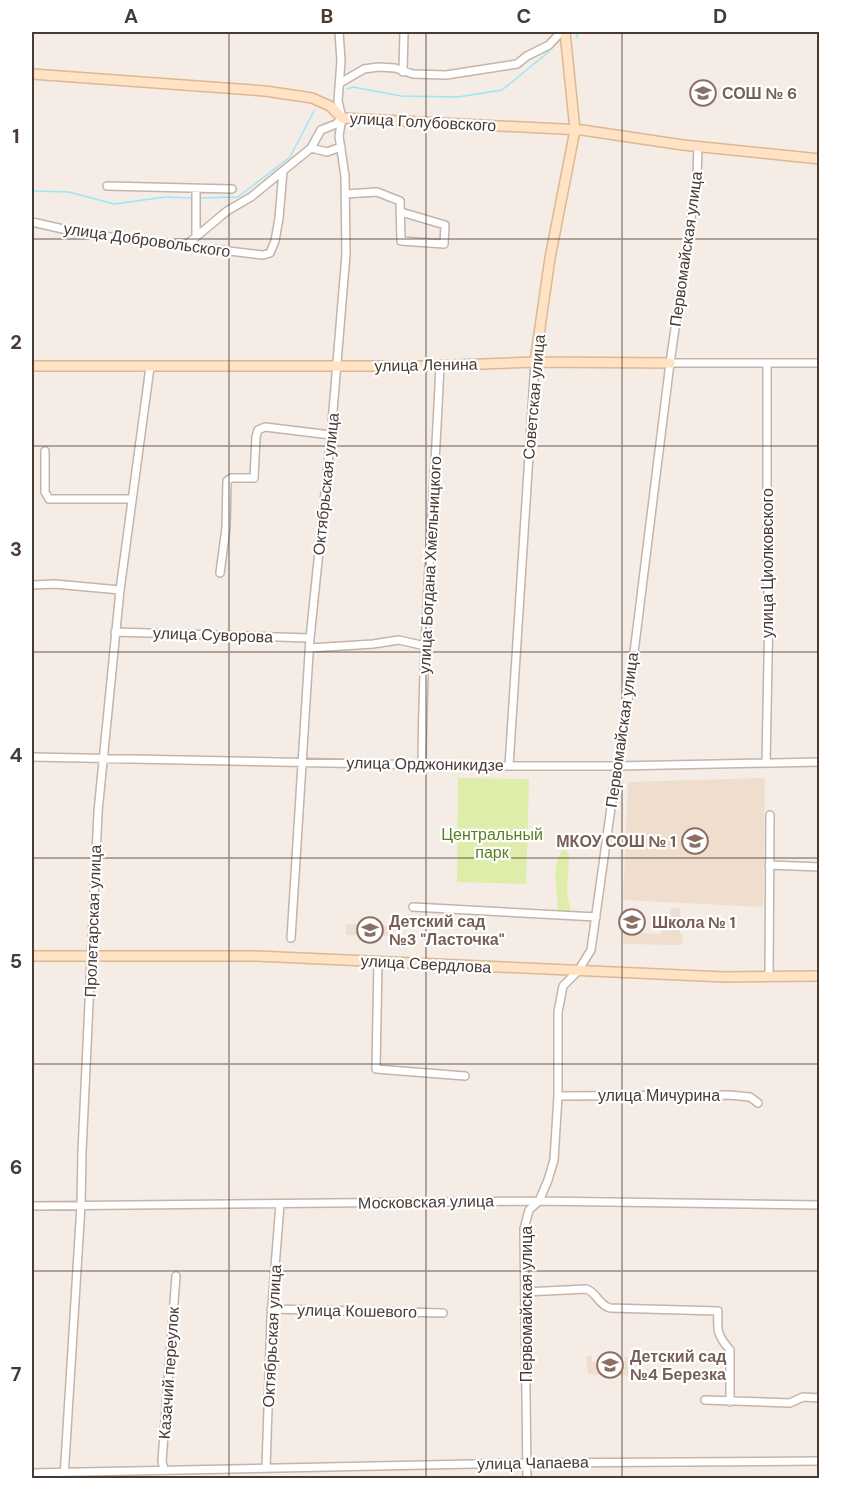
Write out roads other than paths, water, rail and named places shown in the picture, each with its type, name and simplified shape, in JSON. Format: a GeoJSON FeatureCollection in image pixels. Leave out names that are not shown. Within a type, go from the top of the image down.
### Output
{"type":"FeatureCollection","features":[{"type":"Feature","properties":{"kind":"street","name":"Октябрьская улица"},"geometry":{"type":"LineString","coordinates":[[291,938],[310,638],[331,435],[345,255],[345,194],[339,136],[342,118],[338,101],[339,32]]}},
{"type":"Feature","properties":{"kind":"street"},"geometry":{"type":"LineString","coordinates":[[403,72],[404,32]]}},
{"type":"Feature","properties":{"kind":"street"},"geometry":{"type":"LineString","coordinates":[[340,83],[364,69],[395,68],[413,74],[446,75],[517,64],[549,45],[563,32]]}},
{"type":"Feature","properties":{"kind":"street","name":"Советская улица"},"geometry":{"type":"LineString","coordinates":[[509,766],[535,362],[550,258],[575,130],[563,32]]}},
{"type":"Feature","properties":{"kind":"street"},"geometry":{"type":"LineString","coordinates":[[395,68],[403,60]]}},
{"type":"Feature","properties":{"kind":"street","name":"улица Голубовского"},"geometry":{"type":"LineString","coordinates":[[32,74],[265,91],[312,98],[330,106],[342,118],[575,130],[819,159]]}},
{"type":"Feature","properties":{"kind":"street"},"geometry":{"type":"LineString","coordinates":[[185,246],[227,211],[251,197],[311,148],[321,130],[336,124],[342,118]]}},
{"type":"Feature","properties":{"kind":"street","name":"Первомайская улица"},"geometry":{"type":"LineString","coordinates":[[526,1479],[524,1229],[529,1210],[539,1201],[554,1160],[558,1096],[558,1012],[563,986],[578,971],[591,950],[697,177],[698,146]]}},
{"type":"Feature","properties":{"kind":"street"},"geometry":{"type":"LineString","coordinates":[[311,148],[327,152],[341,147]]}},
{"type":"Feature","properties":{"kind":"street","name":"улица Добровольского"},"geometry":{"type":"LineString","coordinates":[[32,222],[85,234],[270,254],[275,241],[283,171]]}},
{"type":"Feature","properties":{"kind":"street"},"geometry":{"type":"LineString","coordinates":[[107,186],[196,190],[231,189]]}},
{"type":"Feature","properties":{"kind":"street"},"geometry":{"type":"LineString","coordinates":[[196,190],[196,237]]}},
{"type":"Feature","properties":{"kind":"street"},"geometry":{"type":"LineString","coordinates":[[345,194],[377,192],[400,201],[401,241],[444,244],[445,225],[401,212]]}},
{"type":"Feature","properties":{"kind":"street","name":"улица Ленина"},"geometry":{"type":"LineString","coordinates":[[32,366],[440,365],[535,362],[819,363]]}},
{"type":"Feature","properties":{"kind":"street","name":"улица Циолковского"},"geometry":{"type":"LineString","coordinates":[[766,763],[769,607],[766,574],[767,363]]}},
{"type":"Feature","properties":{"kind":"street","name":"улица Богдана Хмельницкого"},"geometry":{"type":"LineString","coordinates":[[422,765],[425,646],[440,365]]}},
{"type":"Feature","properties":{"kind":"street","name":"Пролетарская улица"},"geometry":{"type":"LineString","coordinates":[[64,1476],[81,1205],[95,859],[115,632],[150,367]]}},
{"type":"Feature","properties":{"kind":"street"},"geometry":{"type":"LineString","coordinates":[[220,573],[226,528],[227,481],[231,478],[254,478],[258,430],[265,427],[331,435]]}},
{"type":"Feature","properties":{"kind":"street"},"geometry":{"type":"LineString","coordinates":[[45,451],[45,492],[49,499],[132,500]]}},
{"type":"Feature","properties":{"kind":"street"},"geometry":{"type":"LineString","coordinates":[[32,585],[56,584],[120,590]]}},
{"type":"Feature","properties":{"kind":"street","name":"улица Суворова"},"geometry":{"type":"LineString","coordinates":[[115,632],[310,638]]}},
{"type":"Feature","properties":{"kind":"street"},"geometry":{"type":"LineString","coordinates":[[310,648],[399,640],[425,646]]}},
{"type":"Feature","properties":{"kind":"street","name":"улица Орджоникидзе"},"geometry":{"type":"LineString","coordinates":[[32,757],[509,766],[819,762]]}},
{"type":"Feature","properties":{"kind":"street"},"geometry":{"type":"LineString","coordinates":[[770,815],[770,977]]}},
{"type":"Feature","properties":{"kind":"street"},"geometry":{"type":"LineString","coordinates":[[769,865],[819,867]]}},
{"type":"Feature","properties":{"kind":"street"},"geometry":{"type":"LineString","coordinates":[[413,907],[596,916]]}},
{"type":"Feature","properties":{"kind":"street","name":"улица Свердлова"},"geometry":{"type":"LineString","coordinates":[[32,956],[264,956],[725,977],[819,976]]}},
{"type":"Feature","properties":{"kind":"street"},"geometry":{"type":"LineString","coordinates":[[378,962],[376,1070],[465,1076]]}},
{"type":"Feature","properties":{"kind":"street","name":"улица Мичурина"},"geometry":{"type":"LineString","coordinates":[[558,1096],[729,1095],[750,1096],[758,1103]]}},
{"type":"Feature","properties":{"kind":"street","name":"Московская улица"},"geometry":{"type":"LineString","coordinates":[[32,1206],[539,1201],[819,1205]]}},
{"type":"Feature","properties":{"kind":"street","name":"Октябрьская улица"},"geometry":{"type":"LineString","coordinates":[[266,1468],[272,1309],[280,1204]]}},
{"type":"Feature","properties":{"kind":"street","name":"Казачий переулок"},"geometry":{"type":"LineString","coordinates":[[164,1470],[162,1461],[166,1390],[176,1276]]}},
{"type":"Feature","properties":{"kind":"street"},"geometry":{"type":"LineString","coordinates":[[525,1292],[586,1288],[593,1292],[605,1307],[610,1308],[718,1311],[719,1338],[730,1350],[730,1402]]}},
{"type":"Feature","properties":{"kind":"street","name":"улица Кошевого"},"geometry":{"type":"LineString","coordinates":[[272,1309],[443,1312]]}},
{"type":"Feature","properties":{"kind":"street"},"geometry":{"type":"LineString","coordinates":[[705,1400],[790,1403],[803,1397],[819,1398]]}},
{"type":"Feature","properties":{"kind":"street","name":"улица Чапаева"},"geometry":{"type":"LineString","coordinates":[[32,1473],[64,1476],[164,1470],[526,1463],[819,1461]]}},
{"type":"Feature","properties":{"kind":"waterway"},"geometry":{"type":"LineString","coordinates":[[577,38],[578,32]]}},
{"type":"Feature","properties":{"kind":"waterway"},"geometry":{"type":"LineString","coordinates":[[347,89],[353,87],[401,96],[458,97],[502,90],[550,51]]}},
{"type":"Feature","properties":{"kind":"waterway"},"geometry":{"type":"LineString","coordinates":[[198,198],[238,197],[290,157],[314,111]]}},
{"type":"Feature","properties":{"kind":"waterway"},"geometry":{"type":"LineString","coordinates":[[32,191],[69,192],[114,204],[165,197],[193,198]]}},
{"type":"Feature","properties":{"kind":"place","name":"СОШ № 6"},"geometry":{"type":"Point","coordinates":[703,93]}},
{"type":"Feature","properties":{"kind":"place","name":"МКОУ СОШ № 1"},"geometry":{"type":"Point","coordinates":[695,841]}},
{"type":"Feature","properties":{"kind":"place","name":"Школа № 1"},"geometry":{"type":"Point","coordinates":[632,922]}},
{"type":"Feature","properties":{"kind":"place","name":"Детский сад №3 \"Ласточка\""},"geometry":{"type":"Point","coordinates":[370,930]}},
{"type":"Feature","properties":{"kind":"place","name":"Детский сад №4 Березка"},"geometry":{"type":"Point","coordinates":[610,1365]}},
{"type":"Feature","properties":{"kind":"park label","name":"Центральный парк"},"geometry":{"type":"Point","coordinates":[492,843]}}]}
